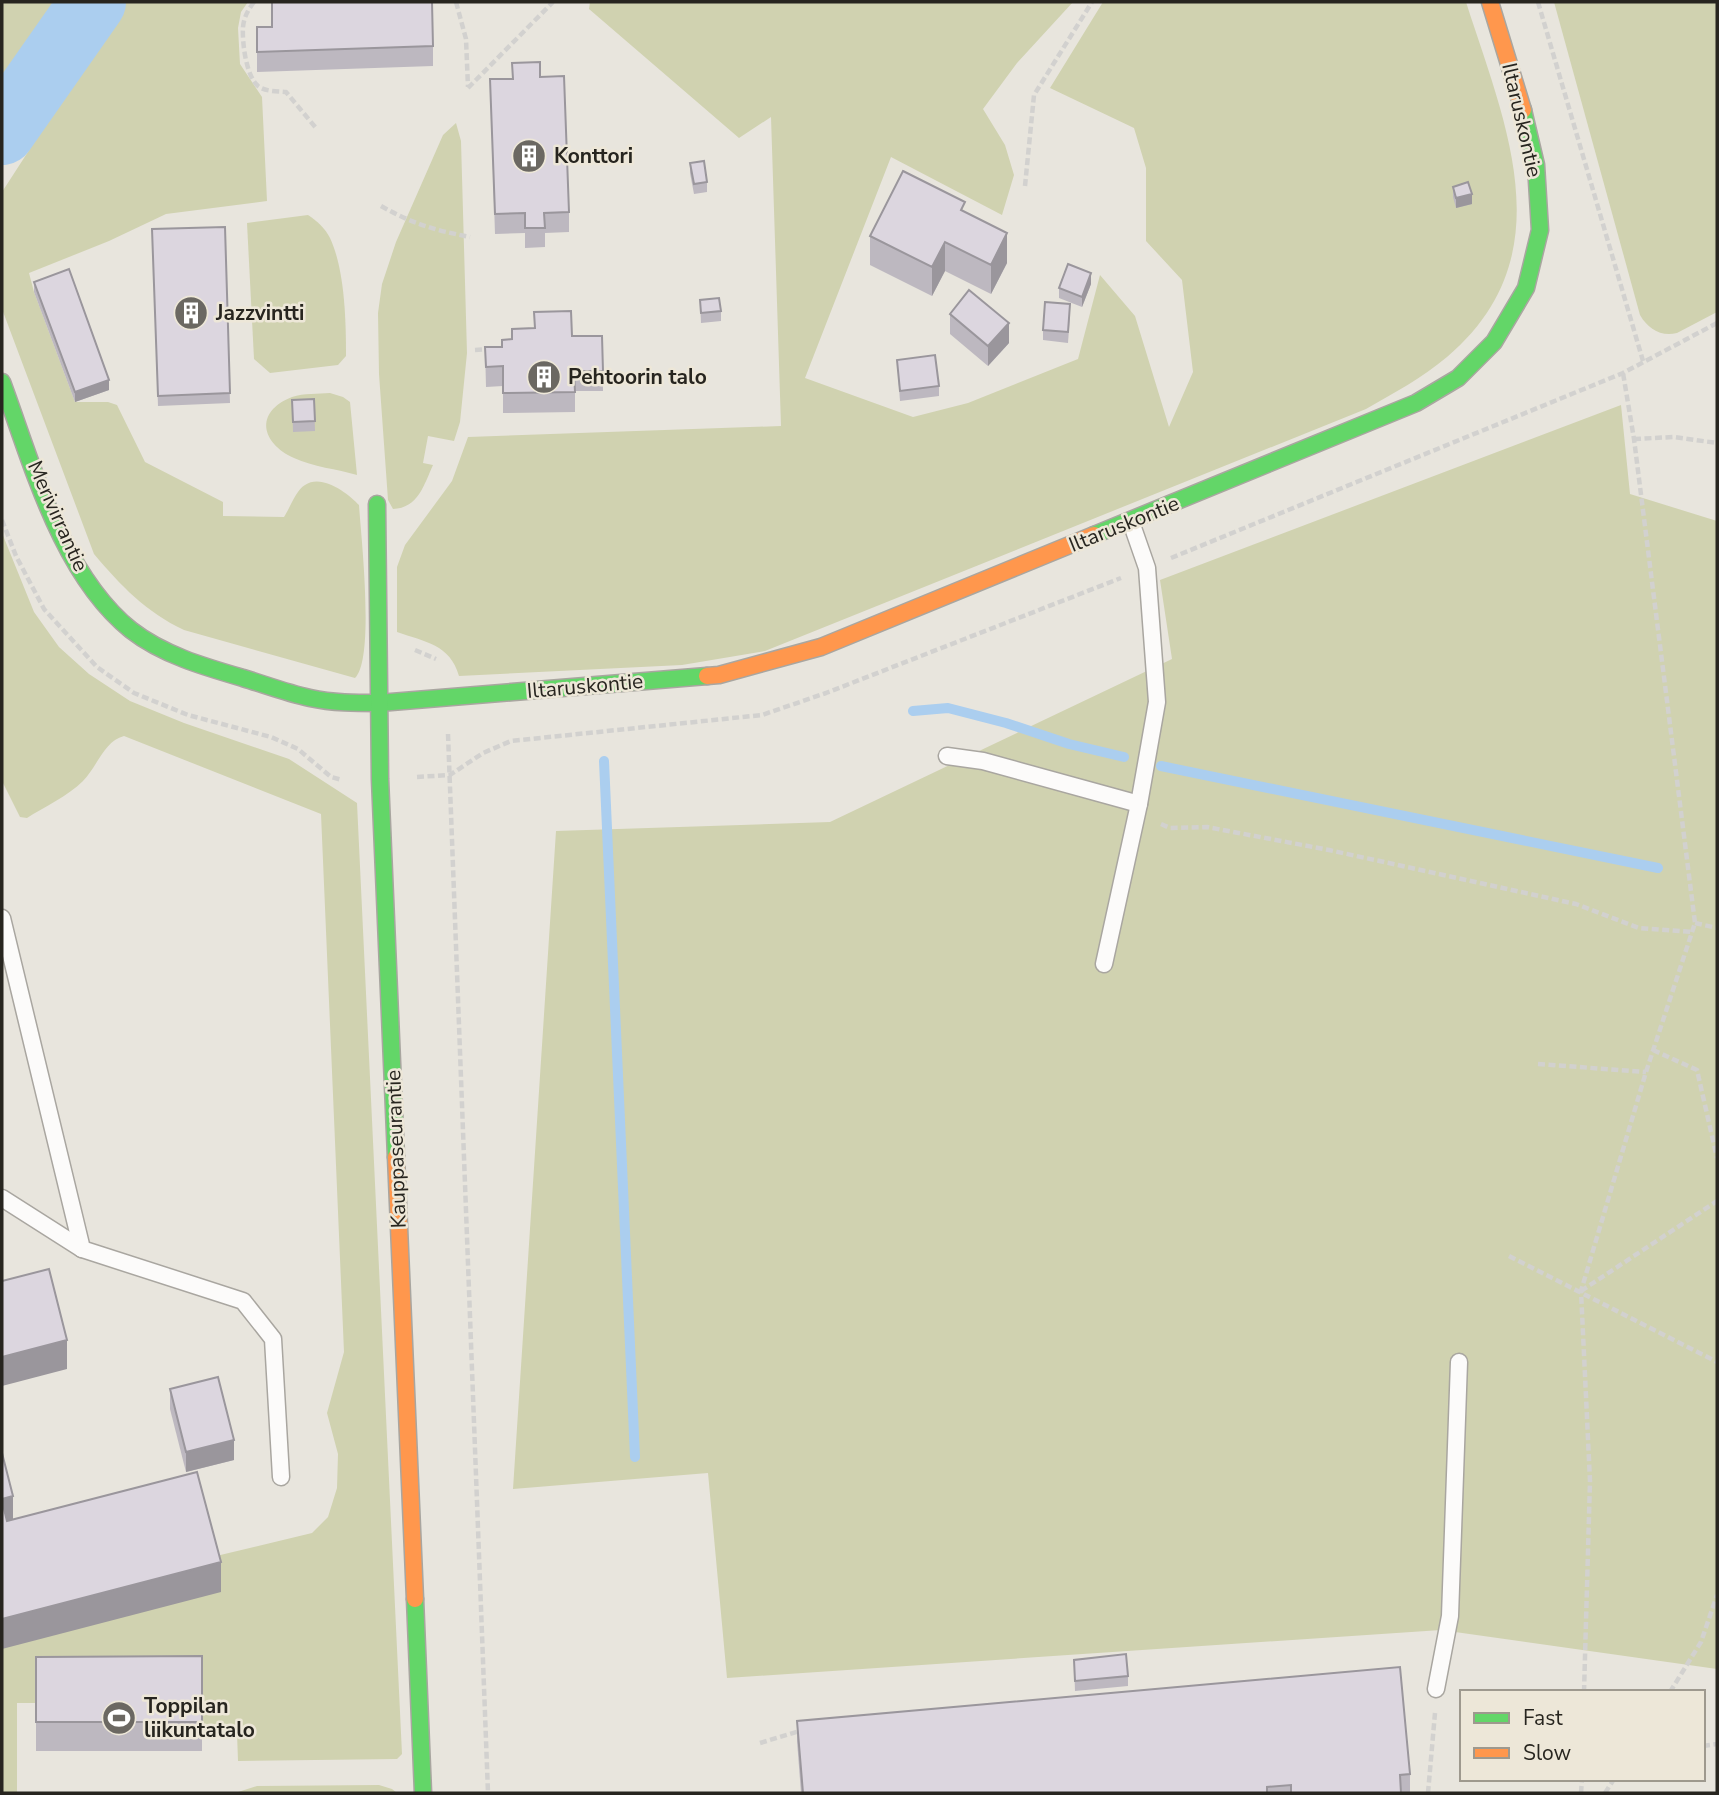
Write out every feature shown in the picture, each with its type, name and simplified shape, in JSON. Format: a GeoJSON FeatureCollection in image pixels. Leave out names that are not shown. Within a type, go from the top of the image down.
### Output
{"type":"FeatureCollection","features":[{"type":"Feature","properties":{"kind":"street","name":"Iltaruskontie"},"geometry":{"type":"LineString","coordinates":[[379,703],[719,675],[821,647],[1416,403],[1458,378],[1494,342],[1526,288],[1540,230],[1536,164],[1518,91],[1490,2]]}},
{"type":"Feature","properties":{"kind":"street","name":"Merivirrantie"},"geometry":{"type":"LineString","coordinates":[[2,382],[55,520],[75,562],[99,598],[130,629],[162,648],[215,670],[318,700],[379,703]]}},
{"type":"Feature","properties":{"kind":"street","name":"Kauppaseurantie"},"geometry":{"type":"LineString","coordinates":[[377,504],[380,793],[423,1793]]}},
{"type":"Feature","properties":{"kind":"lane"},"geometry":{"type":"LineString","coordinates":[[1104,964],[1138,808],[1157,702],[1147,568],[1131,522]]}},
{"type":"Feature","properties":{"kind":"lane"},"geometry":{"type":"LineString","coordinates":[[947,756],[983,761],[1138,808]]}},
{"type":"Feature","properties":{"kind":"lane"},"geometry":{"type":"LineString","coordinates":[[2,918],[82,1249]]}},
{"type":"Feature","properties":{"kind":"lane"},"geometry":{"type":"LineString","coordinates":[[2,1198],[82,1249],[243,1301],[273,1339],[281,1477]]}},
{"type":"Feature","properties":{"kind":"lane"},"geometry":{"type":"LineString","coordinates":[[1436,1689],[1450,1616],[1459,1362]]}},
{"type":"Feature","properties":{"kind":"path"},"geometry":{"type":"LineString","coordinates":[[254,2],[247,12],[243,27],[246,62],[257,85],[267,90],[286,92],[316,128]]}},
{"type":"Feature","properties":{"kind":"path"},"geometry":{"type":"LineString","coordinates":[[456,2],[466,39],[468,88],[553,2]]}},
{"type":"Feature","properties":{"kind":"path"},"geometry":{"type":"LineString","coordinates":[[1025,186],[1034,95],[1092,2]]}},
{"type":"Feature","properties":{"kind":"path"},"geometry":{"type":"LineString","coordinates":[[1538,2],[1643,361]]}},
{"type":"Feature","properties":{"kind":"path"},"geometry":{"type":"LineString","coordinates":[[381,206],[409,222],[437,231],[470,236]]}},
{"type":"Feature","properties":{"kind":"path"},"geometry":{"type":"LineString","coordinates":[[475,350],[498,349]]}},
{"type":"Feature","properties":{"kind":"path"},"geometry":{"type":"LineString","coordinates":[[1584,1690],[1590,1481],[1581,1291],[1646,1072],[1695,923],[1634,439],[1623,373]]}},
{"type":"Feature","properties":{"kind":"path"},"geometry":{"type":"LineString","coordinates":[[1634,439],[1674,437],[1717,443]]}},
{"type":"Feature","properties":{"kind":"path"},"geometry":{"type":"LineString","coordinates":[[450,775],[488,1793]]}},
{"type":"Feature","properties":{"kind":"path"},"geometry":{"type":"LineString","coordinates":[[1138,808],[1170,828],[1207,827],[1329,850],[1576,904],[1639,928],[1692,932]]}},
{"type":"Feature","properties":{"kind":"path"},"geometry":{"type":"LineString","coordinates":[[1695,923],[1717,928]]}},
{"type":"Feature","properties":{"kind":"path"},"geometry":{"type":"LineString","coordinates":[[1653,1050],[1696,1070],[1717,1158]]}},
{"type":"Feature","properties":{"kind":"path"},"geometry":{"type":"LineString","coordinates":[[1538,1065],[1646,1072]]}},
{"type":"Feature","properties":{"kind":"path"},"geometry":{"type":"LineString","coordinates":[[1581,1291],[1717,1201]]}},
{"type":"Feature","properties":{"kind":"path"},"geometry":{"type":"LineString","coordinates":[[1509,1256],[1717,1362]]}},
{"type":"Feature","properties":{"kind":"path"},"geometry":{"type":"LineString","coordinates":[[1671,1690],[1701,1642],[1717,1594]]}},
{"type":"Feature","properties":{"kind":"path"},"geometry":{"type":"LineString","coordinates":[[1428,1793],[1436,1689]]}},
{"type":"Feature","properties":{"kind":"path"},"geometry":{"type":"LineString","coordinates":[[760,1743],[797,1730],[811,1729]]}},
{"type":"Feature","properties":{"kind":"green space"},"geometry":{"type":"Polygon","coordinates":[[[2,2],[56,2],[2,76],[2,2]]]}},
{"type":"Feature","properties":{"kind":"green space"},"geometry":{"type":"Polygon","coordinates":[[[125,2],[248,2],[241,12],[238,28],[240,64],[262,97],[267,201],[166,214],[109,241],[29,273],[34,292],[75,402],[108,402],[117,405],[145,462],[223,502],[223,516],[284,517],[299,491],[312,482],[335,486],[359,505],[366,623],[361,666],[355,678],[184,630],[146,606],[114,577],[94,554],[2,309],[2,192],[125,2]]]}},
{"type":"Feature","properties":{"kind":"green space"},"geometry":{"type":"Polygon","coordinates":[[[590,2],[1073,2],[1017,63],[983,109],[1005,145],[1014,175],[1002,215],[891,157],[805,378],[913,417],[968,403],[1078,359],[1100,275],[1135,316],[1169,427],[1193,372],[1182,280],[1146,241],[1146,168],[1134,128],[1050,88],[1103,2],[1466,2],[1509,141],[1516,187],[1516,232],[1506,276],[1484,318],[1447,357],[1366,409],[765,651],[682,665],[459,676],[455,665],[443,651],[427,642],[397,632],[397,567],[405,545],[452,481],[468,437],[781,426],[771,117],[739,138],[589,9],[590,2]]]}},
{"type":"Feature","properties":{"kind":"green space"},"geometry":{"type":"Polygon","coordinates":[[[1554,2],[1717,2],[1717,312],[1677,333],[1656,331],[1640,315],[1554,2]]]}},
{"type":"Feature","properties":{"kind":"green space"},"geometry":{"type":"Polygon","coordinates":[[[456,123],[461,141],[467,353],[460,422],[454,441],[428,436],[423,463],[433,465],[426,480],[409,505],[393,509],[388,500],[379,374],[378,313],[382,284],[396,242],[443,135],[456,123]]]}},
{"type":"Feature","properties":{"kind":"green space"},"geometry":{"type":"Polygon","coordinates":[[[308,215],[326,231],[339,265],[344,296],[346,356],[338,365],[270,373],[254,359],[247,223],[308,215]]]}},
{"type":"Feature","properties":{"kind":"green space"},"geometry":{"type":"Polygon","coordinates":[[[330,393],[350,402],[357,475],[294,458],[274,444],[266,428],[267,419],[280,403],[306,394],[330,393]]]}},
{"type":"Feature","properties":{"kind":"green space"},"geometry":{"type":"Polygon","coordinates":[[[1621,405],[1630,494],[1717,521],[1717,1669],[1441,1630],[727,1678],[708,1473],[513,1489],[556,831],[830,822],[1172,659],[1160,580],[1621,405]]]}},
{"type":"Feature","properties":{"kind":"green space"},"geometry":{"type":"Polygon","coordinates":[[[2,533],[34,612],[59,647],[89,674],[130,701],[184,723],[289,759],[357,803],[402,1754],[397,1759],[238,1761],[237,1733],[202,1732],[36,1687],[35,1703],[17,1703],[17,1793],[2,1793],[2,1649],[212,1557],[312,1533],[328,1517],[337,1488],[338,1454],[327,1413],[344,1352],[321,814],[124,736],[111,743],[77,786],[27,818],[20,817],[2,781],[2,533]]]}},
{"type":"Feature","properties":{"kind":"green space"},"geometry":{"type":"Polygon","coordinates":[[[379,1785],[397,1793],[235,1793],[257,1786],[379,1785]]]}},
{"type":"Feature","properties":{"kind":"building"},"geometry":{"type":"Polygon","coordinates":[[[272,2],[432,2],[433,46],[257,52],[257,27],[272,27],[272,2]]]}},
{"type":"Feature","properties":{"kind":"building","name":"Konttori"},"geometry":{"type":"Polygon","coordinates":[[[540,62],[540,77],[564,76],[569,212],[544,213],[545,228],[525,228],[525,213],[495,214],[490,79],[513,79],[512,63],[540,62]]]}},
{"type":"Feature","properties":{"kind":"building"},"geometry":{"type":"Polygon","coordinates":[[[704,161],[707,182],[694,184],[690,163],[704,161]]]}},
{"type":"Feature","properties":{"kind":"building"},"geometry":{"type":"Polygon","coordinates":[[[903,171],[965,202],[961,210],[1007,233],[991,265],[945,242],[932,267],[870,236],[903,171]]]}},
{"type":"Feature","properties":{"kind":"building"},"geometry":{"type":"Polygon","coordinates":[[[1468,182],[1472,194],[1456,198],[1453,187],[1468,182]]]}},
{"type":"Feature","properties":{"kind":"building","name":"Jazzvintti"},"geometry":{"type":"Polygon","coordinates":[[[225,227],[230,393],[158,396],[152,229],[225,227]]]}},
{"type":"Feature","properties":{"kind":"building"},"geometry":{"type":"Polygon","coordinates":[[[1068,264],[1091,273],[1082,297],[1059,288],[1068,264]]]}},
{"type":"Feature","properties":{"kind":"building"},"geometry":{"type":"Polygon","coordinates":[[[69,269],[109,380],[75,392],[34,282],[69,269]]]}},
{"type":"Feature","properties":{"kind":"building"},"geometry":{"type":"Polygon","coordinates":[[[969,290],[1009,323],[988,346],[950,314],[969,290]]]}},
{"type":"Feature","properties":{"kind":"building"},"geometry":{"type":"Polygon","coordinates":[[[719,298],[721,311],[701,313],[700,300],[719,298]]]}},
{"type":"Feature","properties":{"kind":"building"},"geometry":{"type":"Polygon","coordinates":[[[1045,302],[1070,304],[1068,332],[1043,330],[1045,302]]]}},
{"type":"Feature","properties":{"kind":"building","name":"Pehtoorin talo"},"geometry":{"type":"Polygon","coordinates":[[[571,311],[572,336],[602,336],[603,371],[574,371],[575,392],[503,393],[503,366],[486,367],[485,347],[502,347],[502,340],[512,339],[512,329],[535,328],[534,312],[571,311]]]}},
{"type":"Feature","properties":{"kind":"building"},"geometry":{"type":"Polygon","coordinates":[[[935,355],[939,386],[900,391],[897,360],[935,355]]]}},
{"type":"Feature","properties":{"kind":"building"},"geometry":{"type":"Polygon","coordinates":[[[314,399],[315,421],[293,422],[292,400],[314,399]]]}},
{"type":"Feature","properties":{"kind":"building"},"geometry":{"type":"Polygon","coordinates":[[[49,1269],[67,1340],[2,1357],[2,1281],[49,1269]]]}},
{"type":"Feature","properties":{"kind":"building"},"geometry":{"type":"Polygon","coordinates":[[[218,1377],[234,1440],[186,1452],[170,1389],[218,1377]]]}},
{"type":"Feature","properties":{"kind":"building"},"geometry":{"type":"Polygon","coordinates":[[[2,1453],[13,1496],[2,1499],[2,1453]]]}},
{"type":"Feature","properties":{"kind":"building"},"geometry":{"type":"Polygon","coordinates":[[[197,1472],[221,1562],[2,1619],[2,1501],[7,1521],[197,1472]]]}},
{"type":"Feature","properties":{"kind":"building"},"geometry":{"type":"Polygon","coordinates":[[[1126,1654],[1128,1676],[1075,1681],[1074,1660],[1126,1654]]]}},
{"type":"Feature","properties":{"kind":"building"},"geometry":{"type":"Polygon","coordinates":[[[202,1656],[202,1722],[36,1722],[36,1657],[202,1656]]]}},
{"type":"Feature","properties":{"kind":"building"},"geometry":{"type":"Polygon","coordinates":[[[1400,1667],[1410,1774],[1400,1775],[1401,1793],[1291,1793],[1291,1785],[1267,1787],[1267,1793],[803,1793],[797,1721],[1400,1667]]]}},
{"type":"Feature","properties":{"kind":"waterway"},"geometry":{"type":"LineString","coordinates":[[2,132],[93,2]]}},
{"type":"Feature","properties":{"kind":"waterway"},"geometry":{"type":"LineString","coordinates":[[913,711],[948,708],[1006,723],[1069,744],[1124,757]]}},
{"type":"Feature","properties":{"kind":"waterway"},"geometry":{"type":"LineString","coordinates":[[604,761],[635,1457]]}},
{"type":"Feature","properties":{"kind":"waterway"},"geometry":{"type":"LineString","coordinates":[[1161,766],[1658,868]]}},
{"type":"Feature","properties":{"kind":"traffic: fast"},"geometry":{"type":"LineString","coordinates":[[1094,535],[1416,403],[1458,378],[1494,342],[1526,288],[1540,230],[1536,165],[1523,110]]}},
{"type":"Feature","properties":{"kind":"traffic: fast"},"geometry":{"type":"LineString","coordinates":[[2,382],[52,515],[67,548],[86,579],[107,607],[131,630],[143,639],[185,659],[301,696],[353,703],[707,676]]}},
{"type":"Feature","properties":{"kind":"traffic: fast"},"geometry":{"type":"LineString","coordinates":[[377,504],[380,779],[396,1157]]}},
{"type":"Feature","properties":{"kind":"traffic: fast"},"geometry":{"type":"LineString","coordinates":[[415,1599],[423,1793]]}},
{"type":"Feature","properties":{"kind":"traffic: slow"},"geometry":{"type":"LineString","coordinates":[[1490,2],[1523,110]]}},
{"type":"Feature","properties":{"kind":"traffic: slow"},"geometry":{"type":"LineString","coordinates":[[707,676],[821,647],[1094,535]]}},
{"type":"Feature","properties":{"kind":"traffic: slow"},"geometry":{"type":"LineString","coordinates":[[396,1157],[415,1599]]}},
{"type":"Feature","properties":{"kind":"place","name":"Konttori"},"geometry":{"type":"Point","coordinates":[529,156]}},
{"type":"Feature","properties":{"kind":"place","name":"Jazzvintti"},"geometry":{"type":"Point","coordinates":[191,313]}},
{"type":"Feature","properties":{"kind":"place","name":"Pehtoorin talo"},"geometry":{"type":"Point","coordinates":[544,377]}},
{"type":"Feature","properties":{"kind":"place","name":"Toppilan liikuntatalo"},"geometry":{"type":"Point","coordinates":[119,1718]}}]}
